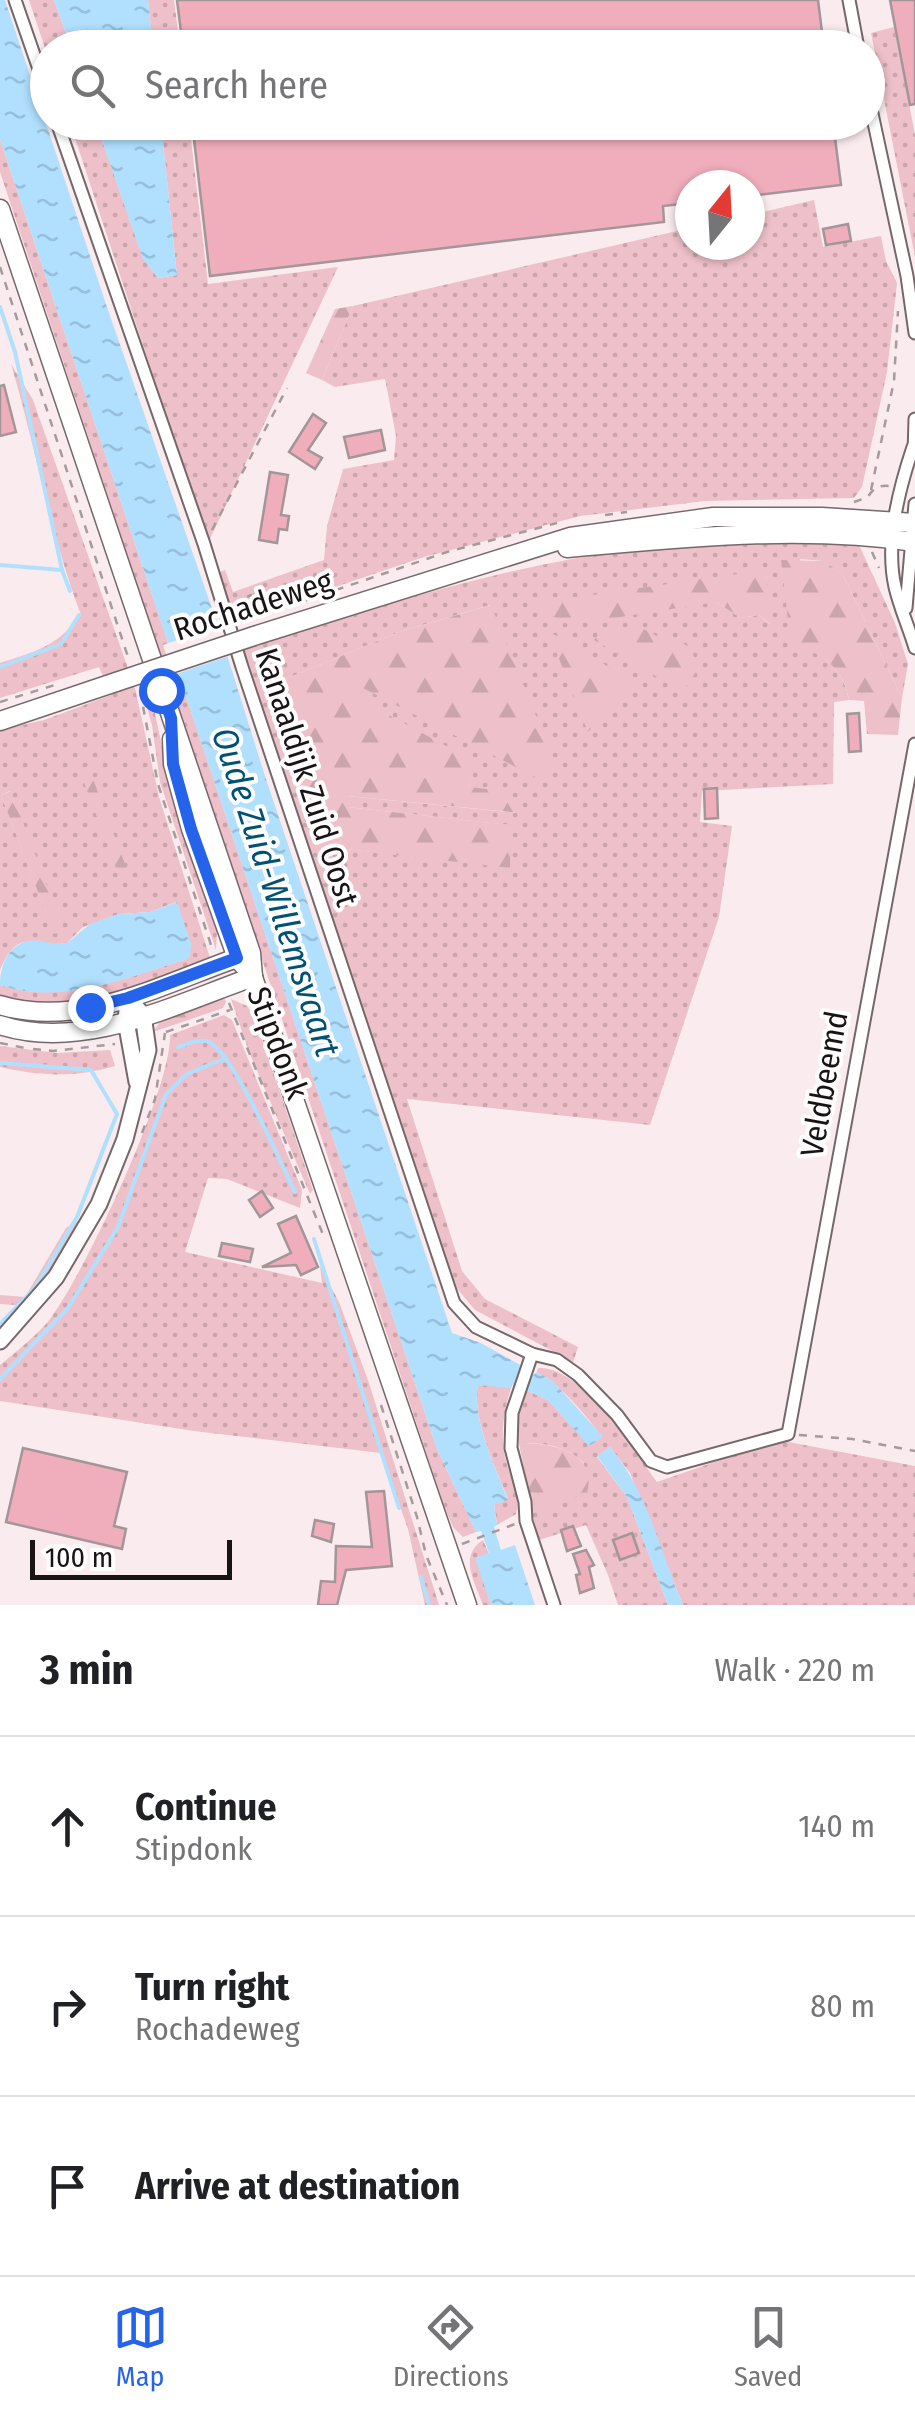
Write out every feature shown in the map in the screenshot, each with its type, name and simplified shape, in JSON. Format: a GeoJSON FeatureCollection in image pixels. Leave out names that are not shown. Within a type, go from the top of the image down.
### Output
{"type":"FeatureCollection","features":[{"type":"Feature","properties":{"kind":"main road","name":"Stipdonk"},"geometry":{"type":"LineString","coordinates":[[0,209],[171,718],[244,955],[467,1605]]}},
{"type":"Feature","properties":{"kind":"main road","name":"Rochadeweg"},"geometry":{"type":"LineString","coordinates":[[0,721],[570,536],[713,517],[822,516],[908,528]]}},
{"type":"Feature","properties":{"kind":"main road"},"geometry":{"type":"LineString","coordinates":[[0,1005],[60,1012],[128,998],[244,955]]}},
{"type":"Feature","properties":{"kind":"main road"},"geometry":{"type":"LineString","coordinates":[[0,1025],[62,1034],[135,1018],[253,976]]}},
{"type":"Feature","properties":{"kind":"street"},"geometry":{"type":"LineString","coordinates":[[16,0],[30,42]]}},
{"type":"Feature","properties":{"kind":"street"},"geometry":{"type":"LineString","coordinates":[[849,0],[855,30]]}},
{"type":"Feature","properties":{"kind":"street","name":"Kanaaldijk Zuid Oost"},"geometry":{"type":"LineString","coordinates":[[63,140],[204,544],[454,1303],[476,1327],[532,1354],[556,1360],[578,1375],[617,1415],[652,1461],[667,1468],[788,1434]]}},
{"type":"Feature","properties":{"kind":"street"},"geometry":{"type":"LineString","coordinates":[[878,140],[915,333]]}},
{"type":"Feature","properties":{"kind":"street"},"geometry":{"type":"LineString","coordinates":[[915,420],[908,528],[895,586],[915,648]]}},
{"type":"Feature","properties":{"kind":"street","name":"Veldbeemd"},"geometry":{"type":"LineString","coordinates":[[788,1434],[915,744]]}},
{"type":"Feature","properties":{"kind":"street"},"geometry":{"type":"LineString","coordinates":[[0,1341],[56,1277],[98,1204],[124,1138],[138,1091],[135,1018],[128,998]]}},
{"type":"Feature","properties":{"kind":"street"},"geometry":{"type":"LineString","coordinates":[[532,1354],[512,1413],[511,1448],[526,1521],[554,1605]]}},
{"type":"Feature","properties":{"kind":"path"},"geometry":{"type":"LineString","coordinates":[[0,267],[130,660]]}},
{"type":"Feature","properties":{"kind":"path"},"geometry":{"type":"LineString","coordinates":[[872,490],[892,393],[898,310]]}},
{"type":"Feature","properties":{"kind":"path"},"geometry":{"type":"LineString","coordinates":[[204,544],[286,388]]}},
{"type":"Feature","properties":{"kind":"path"},"geometry":{"type":"LineString","coordinates":[[223,608],[252,595],[262,616]]}},
{"type":"Feature","properties":{"kind":"path"},"geometry":{"type":"LineString","coordinates":[[0,702],[74,679]]}},
{"type":"Feature","properties":{"kind":"path","name":"Stipdonk"},"geometry":{"type":"LineString","coordinates":[[136,679],[158,784],[217,966]]}},
{"type":"Feature","properties":{"kind":"path","name":"Stipdonk"},"geometry":{"type":"LineString","coordinates":[[224,987],[327,1245]]}},
{"type":"Feature","properties":{"kind":"path"},"geometry":{"type":"LineString","coordinates":[[165,1033],[231,1010]]}},
{"type":"Feature","properties":{"kind":"path"},"geometry":{"type":"LineString","coordinates":[[376,1389],[426,1555],[447,1605]]}},
{"type":"Feature","properties":{"kind":"path"},"geometry":{"type":"LineString","coordinates":[[788,1434],[852,1439],[915,1451]]}},
{"type":"Feature","properties":{"kind":"path"},"geometry":{"type":"LineString","coordinates":[[446,1549],[526,1521]]}},
{"type":"Feature","properties":{"kind":"green space"},"geometry":{"type":"Polygon","coordinates":[[[29,0],[54,0],[65,30],[39,30],[29,0]]]}},
{"type":"Feature","properties":{"kind":"green space"},"geometry":{"type":"Polygon","coordinates":[[[148,0],[174,0],[178,30],[151,30],[148,0]]]}},
{"type":"Feature","properties":{"kind":"green space"},"geometry":{"type":"Polygon","coordinates":[[[894,27],[915,135],[915,257],[885,104],[882,30],[894,27]]]}},
{"type":"Feature","properties":{"kind":"green space"},"geometry":{"type":"Polygon","coordinates":[[[0,139],[437,1449],[476,1532],[463,1537],[453,1527],[445,1509],[0,172],[0,139]]]}},
{"type":"Feature","properties":{"kind":"green space"},"geometry":{"type":"Polygon","coordinates":[[[76,140],[102,140],[143,258],[158,278],[177,275],[163,140],[191,140],[208,284],[338,267],[208,543],[76,140]]]}},
{"type":"Feature","properties":{"kind":"green space"},"geometry":{"type":"Polygon","coordinates":[[[814,200],[823,247],[881,236],[886,261],[897,283],[887,372],[862,487],[854,498],[705,501],[580,516],[424,557],[229,623],[213,575],[225,570],[233,592],[324,560],[327,526],[343,469],[394,460],[396,436],[385,379],[335,387],[322,380],[353,306],[675,231],[675,260],[765,260],[765,211],[814,200]]]}},
{"type":"Feature","properties":{"kind":"green space"},"geometry":{"type":"Polygon","coordinates":[[[353,306],[322,380],[306,373],[335,309],[353,306]]]}},
{"type":"Feature","properties":{"kind":"green space"},"geometry":{"type":"Polygon","coordinates":[[[11,364],[33,400],[135,688],[159,797],[210,958],[199,968],[78,1001],[0,999],[0,985],[46,992],[93,987],[184,960],[189,957],[191,944],[176,902],[150,912],[119,914],[83,927],[67,943],[21,943],[7,956],[0,970],[0,730],[44,720],[111,695],[99,667],[0,698],[0,663],[54,641],[81,615],[60,553],[11,364]],[[88,767],[80,769],[127,873],[127,872],[88,767]],[[10,791],[1,795],[54,933],[10,791]]]}},
{"type":"Feature","properties":{"kind":"green space"},"geometry":{"type":"Polygon","coordinates":[[[828,541],[859,545],[895,623],[908,664],[902,698],[844,577],[824,561],[800,559],[804,648],[834,668],[844,682],[849,700],[834,702],[833,784],[702,791],[700,822],[732,826],[719,917],[650,1125],[407,1099],[462,1271],[485,1299],[578,1347],[573,1362],[475,1310],[454,1285],[238,652],[385,605],[535,566],[661,546],[828,541]],[[766,574],[716,602],[741,618],[758,615],[770,624],[766,574]],[[490,605],[399,632],[264,688],[319,846],[510,867],[509,825],[347,807],[348,796],[517,813],[469,787],[475,762],[358,699],[363,687],[543,780],[490,605]]]}},
{"type":"Feature","properties":{"kind":"green space"},"geometry":{"type":"Polygon","coordinates":[[[781,560],[825,561],[844,577],[902,698],[898,735],[867,734],[864,701],[849,700],[842,679],[829,663],[812,652],[791,646],[781,560]]]}},
{"type":"Feature","properties":{"kind":"green space"},"geometry":{"type":"Polygon","coordinates":[[[758,571],[766,574],[772,625],[758,615],[741,618],[716,602],[569,625],[539,608],[543,602],[758,571]]]}},
{"type":"Feature","properties":{"kind":"green space"},"geometry":{"type":"Polygon","coordinates":[[[491,605],[554,760],[543,781],[363,688],[359,699],[476,762],[469,787],[503,791],[519,813],[349,796],[347,807],[510,825],[510,868],[319,846],[264,688],[399,632],[491,605]]]}},
{"type":"Feature","properties":{"kind":"green space"},"geometry":{"type":"Polygon","coordinates":[[[636,625],[660,638],[675,637],[691,649],[698,668],[683,692],[594,640],[600,633],[636,625]]]}},
{"type":"Feature","properties":{"kind":"green space"},"geometry":{"type":"Polygon","coordinates":[[[548,631],[634,682],[588,732],[548,631]]]}},
{"type":"Feature","properties":{"kind":"green space"},"geometry":{"type":"Polygon","coordinates":[[[149,685],[174,804],[217,931],[216,950],[160,782],[152,725],[141,687],[149,685]]]}},
{"type":"Feature","properties":{"kind":"green space"},"geometry":{"type":"Polygon","coordinates":[[[88,766],[128,872],[119,876],[79,769],[88,766]]]}},
{"type":"Feature","properties":{"kind":"green space"},"geometry":{"type":"Polygon","coordinates":[[[11,791],[64,930],[54,934],[1,795],[11,791]]]}},
{"type":"Feature","properties":{"kind":"green space"},"geometry":{"type":"Polygon","coordinates":[[[224,997],[223,1008],[153,1032],[164,1016],[224,997]]]}},
{"type":"Feature","properties":{"kind":"green space"},"geometry":{"type":"Polygon","coordinates":[[[231,999],[247,1006],[255,1018],[313,1190],[310,1194],[249,1052],[231,999]]]}},
{"type":"Feature","properties":{"kind":"green space"},"geometry":{"type":"Polygon","coordinates":[[[224,1015],[232,1020],[302,1190],[300,1208],[227,1179],[208,1178],[185,1252],[322,1283],[320,1266],[339,1302],[368,1380],[439,1605],[425,1605],[408,1529],[381,1453],[194,1431],[0,1401],[0,1365],[46,1324],[102,1228],[157,1096],[170,1035],[224,1015]]]}},
{"type":"Feature","properties":{"kind":"green space"},"geometry":{"type":"Polygon","coordinates":[[[0,1046],[57,1053],[110,1050],[115,1066],[71,1074],[14,1070],[0,1067],[0,1046]]]}},
{"type":"Feature","properties":{"kind":"green space"},"geometry":{"type":"Polygon","coordinates":[[[79,1220],[29,1306],[0,1304],[0,1295],[25,1297],[66,1228],[79,1220]]]}},
{"type":"Feature","properties":{"kind":"green space"},"geometry":{"type":"Polygon","coordinates":[[[538,1368],[555,1371],[588,1394],[621,1431],[657,1482],[778,1440],[915,1466],[915,1605],[683,1605],[630,1473],[610,1447],[597,1457],[627,1497],[668,1605],[618,1605],[586,1525],[539,1540],[532,1512],[555,1503],[584,1463],[554,1446],[519,1443],[516,1422],[527,1388],[548,1400],[575,1430],[602,1437],[564,1393],[537,1372],[538,1368]]]}},
{"type":"Feature","properties":{"kind":"green space"},"geometry":{"type":"Polygon","coordinates":[[[478,1384],[511,1388],[503,1443],[517,1506],[516,1514],[497,1525],[494,1504],[508,1499],[481,1427],[477,1397],[478,1384]]]}},
{"type":"Feature","properties":{"kind":"green space"},"geometry":{"type":"Polygon","coordinates":[[[519,1443],[557,1447],[578,1458],[589,1479],[587,1493],[532,1512],[519,1443]]]}},
{"type":"Feature","properties":{"kind":"green space"},"geometry":{"type":"Polygon","coordinates":[[[483,1540],[489,1554],[476,1559],[491,1605],[483,1605],[470,1562],[475,1546],[483,1540]]]}},
{"type":"Feature","properties":{"kind":"water","name":"Oude Zuid-Willemsvaart"},"geometry":{"type":"Polygon","coordinates":[[[0,0],[5,0],[30,75],[30,140],[52,140],[216,620],[452,1333],[481,1343],[520,1365],[519,1370],[532,1376],[537,1372],[553,1381],[603,1437],[589,1446],[548,1400],[527,1388],[514,1383],[511,1388],[478,1385],[481,1427],[508,1500],[494,1505],[494,1527],[501,1550],[515,1545],[535,1605],[491,1605],[475,1558],[489,1553],[437,1449],[0,139],[0,0]]]}},
{"type":"Feature","properties":{"kind":"water"},"geometry":{"type":"Polygon","coordinates":[[[54,0],[148,0],[151,30],[65,30],[54,0]]]}},
{"type":"Feature","properties":{"kind":"water"},"geometry":{"type":"Polygon","coordinates":[[[102,140],[163,140],[177,275],[158,278],[143,259],[102,140]]]}},
{"type":"Feature","properties":{"kind":"water"},"geometry":{"type":"Polygon","coordinates":[[[177,902],[191,944],[190,957],[184,960],[70,991],[23,991],[0,985],[6,959],[23,943],[67,943],[90,924],[119,914],[150,912],[177,902]]]}},
{"type":"Feature","properties":{"kind":"water"},"geometry":{"type":"Polygon","coordinates":[[[610,1447],[644,1503],[683,1605],[668,1605],[627,1497],[597,1456],[610,1447]]]}},
{"type":"Feature","properties":{"kind":"pier"},"geometry":{"type":"Polygon","coordinates":[[[223,624],[232,655],[173,675],[163,645],[223,624]]]}},
{"type":"Feature","properties":{"kind":"building"},"geometry":{"type":"Polygon","coordinates":[[[177,0],[818,0],[822,30],[181,30],[177,0]]]}},
{"type":"Feature","properties":{"kind":"building"},"geometry":{"type":"Polygon","coordinates":[[[890,0],[915,0],[915,104],[910,105],[890,0]]]}},
{"type":"Feature","properties":{"kind":"building"},"geometry":{"type":"Polygon","coordinates":[[[194,140],[835,140],[841,185],[765,194],[765,170],[675,170],[675,205],[663,206],[664,222],[210,276],[194,140]]]}},
{"type":"Feature","properties":{"kind":"building"},"geometry":{"type":"Polygon","coordinates":[[[848,224],[851,241],[826,245],[823,229],[848,224]]]}},
{"type":"Feature","properties":{"kind":"building"},"geometry":{"type":"Polygon","coordinates":[[[4,385],[16,432],[0,436],[0,386],[4,385]]]}},
{"type":"Feature","properties":{"kind":"building"},"geometry":{"type":"Polygon","coordinates":[[[313,414],[326,423],[308,450],[322,458],[315,469],[289,452],[313,414]]]}},
{"type":"Feature","properties":{"kind":"building"},"geometry":{"type":"Polygon","coordinates":[[[381,430],[385,450],[349,458],[344,437],[381,430]]]}},
{"type":"Feature","properties":{"kind":"building"},"geometry":{"type":"Polygon","coordinates":[[[270,472],[288,475],[281,515],[289,516],[287,530],[279,529],[277,543],[259,540],[270,472]]]}},
{"type":"Feature","properties":{"kind":"building"},"geometry":{"type":"Polygon","coordinates":[[[859,713],[861,751],[849,752],[847,714],[859,713]]]}},
{"type":"Feature","properties":{"kind":"building"},"geometry":{"type":"Polygon","coordinates":[[[717,788],[718,818],[705,819],[704,789],[717,788]]]}},
{"type":"Feature","properties":{"kind":"building"},"geometry":{"type":"Polygon","coordinates":[[[262,1191],[273,1208],[260,1217],[249,1200],[262,1191]]]}},
{"type":"Feature","properties":{"kind":"building"},"geometry":{"type":"Polygon","coordinates":[[[296,1216],[318,1267],[301,1275],[296,1265],[262,1267],[291,1253],[278,1224],[296,1216]]]}},
{"type":"Feature","properties":{"kind":"building"},"geometry":{"type":"Polygon","coordinates":[[[222,1243],[253,1249],[250,1262],[219,1256],[222,1243]]]}},
{"type":"Feature","properties":{"kind":"building"},"geometry":{"type":"Polygon","coordinates":[[[23,1448],[127,1472],[114,1526],[126,1529],[122,1549],[6,1522],[23,1448]]]}},
{"type":"Feature","properties":{"kind":"building"},"geometry":{"type":"Polygon","coordinates":[[[384,1491],[392,1566],[346,1570],[337,1605],[318,1605],[321,1581],[335,1582],[336,1546],[372,1547],[366,1492],[384,1491]]]}},
{"type":"Feature","properties":{"kind":"building"},"geometry":{"type":"Polygon","coordinates":[[[315,1520],[334,1524],[331,1542],[312,1536],[315,1520]]]}},
{"type":"Feature","properties":{"kind":"building"},"geometry":{"type":"Polygon","coordinates":[[[573,1526],[581,1546],[567,1551],[561,1530],[573,1526]]]}},
{"type":"Feature","properties":{"kind":"building"},"geometry":{"type":"Polygon","coordinates":[[[632,1533],[639,1553],[620,1560],[613,1540],[632,1533]]]}},
{"type":"Feature","properties":{"kind":"building"},"geometry":{"type":"Polygon","coordinates":[[[586,1550],[594,1565],[589,1567],[594,1588],[580,1593],[576,1575],[580,1574],[573,1554],[586,1550]]]}},
{"type":"Feature","properties":{"kind":"waterway"},"geometry":{"type":"LineString","coordinates":[[0,307],[15,352],[62,570],[0,565]]}},
{"type":"Feature","properties":{"kind":"waterway"},"geometry":{"type":"LineString","coordinates":[[62,570],[70,591]]}},
{"type":"Feature","properties":{"kind":"waterway"},"geometry":{"type":"LineString","coordinates":[[0,667],[61,644],[79,615]]}},
{"type":"Feature","properties":{"kind":"waterway"},"geometry":{"type":"LineString","coordinates":[[178,1047],[205,1041],[219,1051],[243,1087],[295,1192]]}},
{"type":"Feature","properties":{"kind":"waterway"},"geometry":{"type":"LineString","coordinates":[[0,1379],[68,1308],[118,1227],[166,1094],[187,1074],[226,1058]]}},
{"type":"Feature","properties":{"kind":"waterway"},"geometry":{"type":"LineString","coordinates":[[0,1063],[91,1070],[117,1114],[77,1217],[35,1288],[0,1324]]}},
{"type":"Feature","properties":{"kind":"waterway"},"geometry":{"type":"LineString","coordinates":[[314,1239],[399,1508]]}},
{"type":"Feature","properties":{"kind":"waterway"},"geometry":{"type":"LineString","coordinates":[[421,1577],[429,1605]]}},
{"type":"Feature","properties":{"kind":"route"},"geometry":{"type":"LineString","coordinates":[[90,1007],[128,998],[237,958],[191,829],[173,764],[171,718],[161,690]]}}]}
